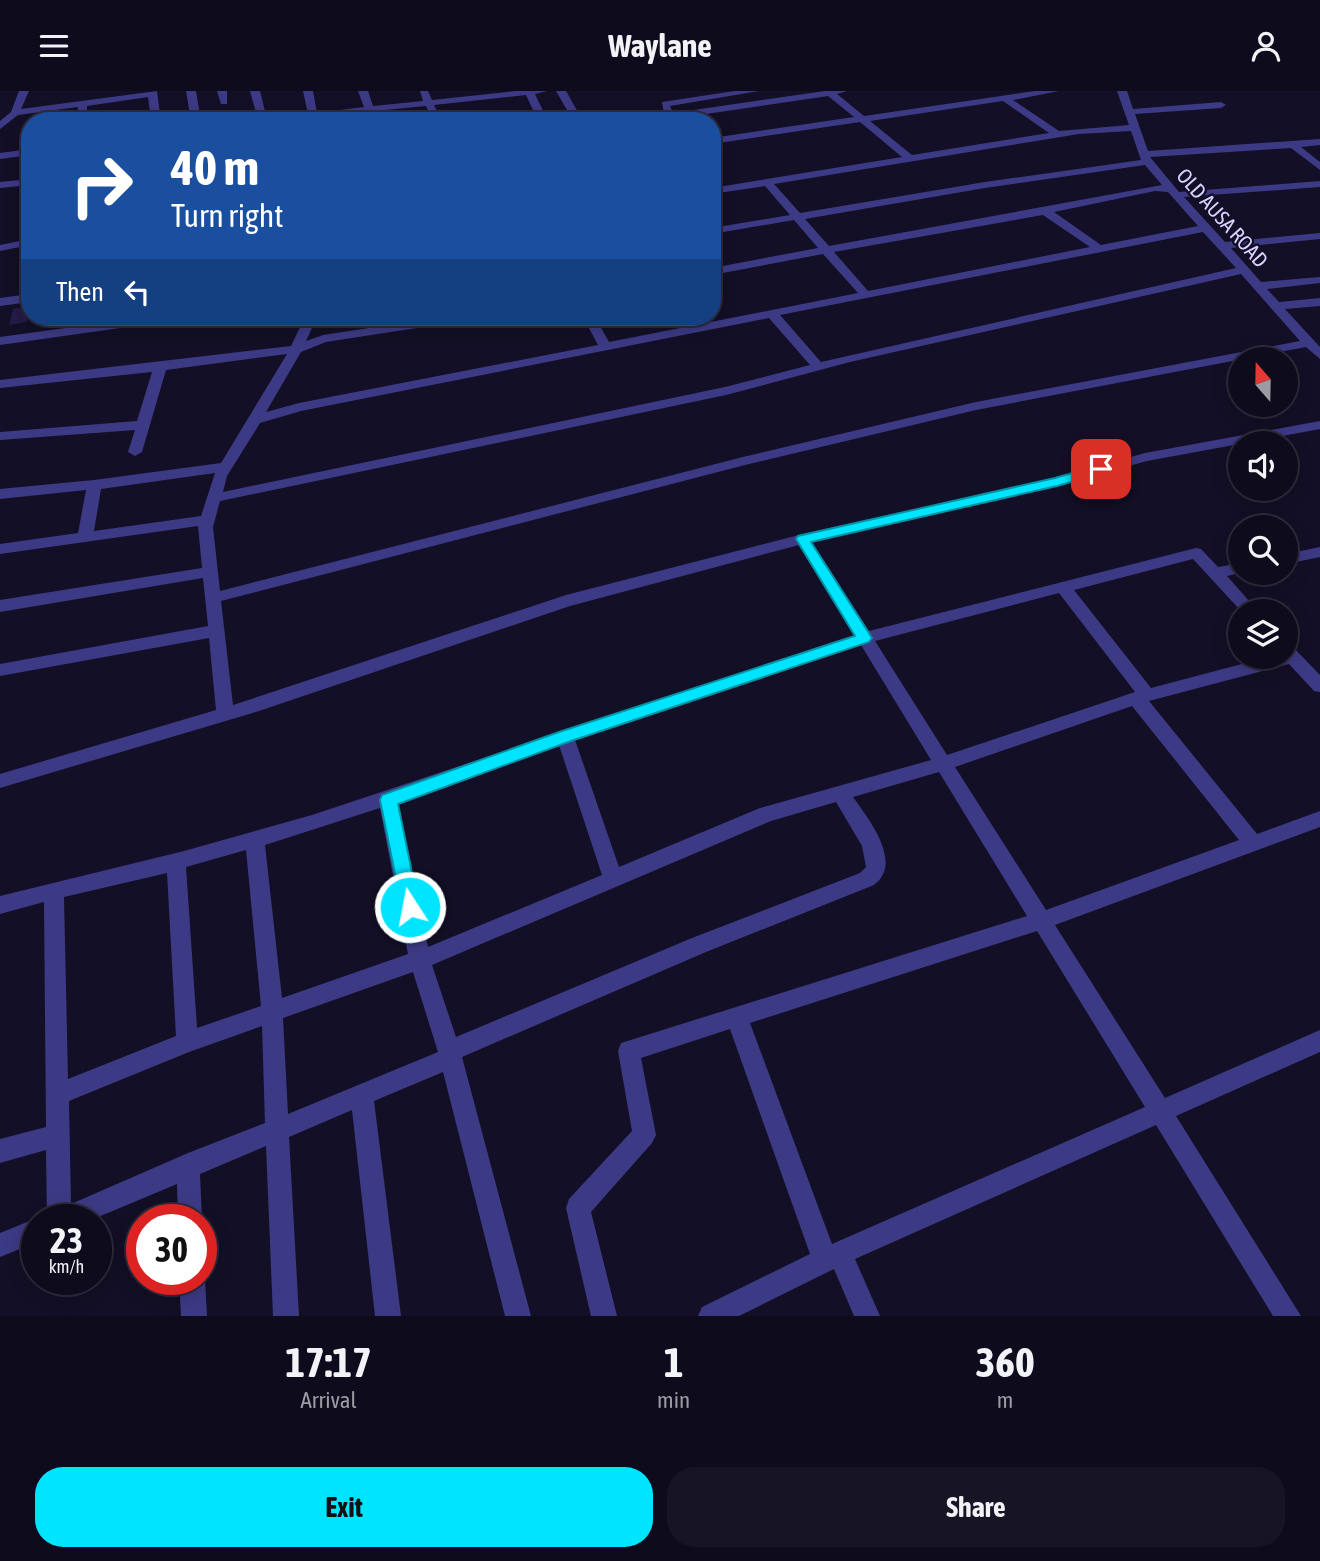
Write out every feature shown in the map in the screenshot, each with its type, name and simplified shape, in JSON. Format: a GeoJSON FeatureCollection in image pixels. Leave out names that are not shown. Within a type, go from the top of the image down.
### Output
{"type":"FeatureCollection","features":[{"type":"Feature","properties":{"kind":"street"},"geometry":{"type":"LineString","coordinates":[[0,125],[15,113],[24,91]]}},
{"type":"Feature","properties":{"kind":"street"},"geometry":{"type":"LineString","coordinates":[[191,91],[194,112]]}},
{"type":"Feature","properties":{"kind":"street"},"geometry":{"type":"LineString","coordinates":[[308,91],[313,112]]}},
{"type":"Feature","properties":{"kind":"street"},"geometry":{"type":"LineString","coordinates":[[363,91],[370,112]]}},
{"type":"Feature","properties":{"kind":"street"},"geometry":{"type":"LineString","coordinates":[[423,91],[433,112]]}},
{"type":"Feature","properties":{"kind":"street"},"geometry":{"type":"LineString","coordinates":[[351,112],[500,93],[542,91]]}},
{"type":"Feature","properties":{"kind":"street"},"geometry":{"type":"LineString","coordinates":[[561,91],[573,112]]}},
{"type":"Feature","properties":{"kind":"street"},"geometry":{"type":"LineString","coordinates":[[659,91],[668,112]]}},
{"type":"Feature","properties":{"kind":"street"},"geometry":{"type":"LineString","coordinates":[[665,104],[754,91]]}},
{"type":"Feature","properties":{"kind":"street"},"geometry":{"type":"LineString","coordinates":[[697,112],[842,91]]}},
{"type":"Feature","properties":{"kind":"street"},"geometry":{"type":"LineString","coordinates":[[721,140],[1054,91]]}},
{"type":"Feature","properties":{"kind":"street","name":"OLD AUSA ROAD"},"geometry":{"type":"LineString","coordinates":[[1122,91],[1145,158],[1320,355]]}},
{"type":"Feature","properties":{"kind":"street"},"geometry":{"type":"LineString","coordinates":[[258,92],[261,112]]}},
{"type":"Feature","properties":{"kind":"street"},"geometry":{"type":"LineString","coordinates":[[529,92],[539,112]]}},
{"type":"Feature","properties":{"kind":"street"},"geometry":{"type":"LineString","coordinates":[[23,112],[152,93],[155,112]]}},
{"type":"Feature","properties":{"kind":"street"},"geometry":{"type":"LineString","coordinates":[[830,93],[911,159]]}},
{"type":"Feature","properties":{"kind":"street"},"geometry":{"type":"LineString","coordinates":[[1005,98],[1058,135]]}},
{"type":"Feature","properties":{"kind":"street"},"geometry":{"type":"LineString","coordinates":[[83,104],[83,112]]}},
{"type":"Feature","properties":{"kind":"street"},"geometry":{"type":"LineString","coordinates":[[1130,112],[1221,105]]}},
{"type":"Feature","properties":{"kind":"street"},"geometry":{"type":"LineString","coordinates":[[15,113],[21,112]]}},
{"type":"Feature","properties":{"kind":"street"},"geometry":{"type":"LineString","coordinates":[[721,190],[1058,135],[1135,128]]}},
{"type":"Feature","properties":{"kind":"street"},"geometry":{"type":"LineString","coordinates":[[721,230],[1145,158],[1320,142]]}},
{"type":"Feature","properties":{"kind":"street"},"geometry":{"type":"LineString","coordinates":[[1293,145],[1320,167]]}},
{"type":"Feature","properties":{"kind":"street"},"geometry":{"type":"LineString","coordinates":[[0,156],[21,153]]}},
{"type":"Feature","properties":{"kind":"street"},"geometry":{"type":"LineString","coordinates":[[767,182],[866,295]]}},
{"type":"Feature","properties":{"kind":"street"},"geometry":{"type":"LineString","coordinates":[[0,185],[21,183]]}},
{"type":"Feature","properties":{"kind":"street"},"geometry":{"type":"LineString","coordinates":[[721,270],[1045,211],[1155,188],[1173,192],[1320,184]]}},
{"type":"Feature","properties":{"kind":"street"},"geometry":{"type":"LineString","coordinates":[[1045,211],[1097,247]]}},
{"type":"Feature","properties":{"kind":"street"},"geometry":{"type":"LineString","coordinates":[[721,324],[1097,247],[1205,228]]}},
{"type":"Feature","properties":{"kind":"street"},"geometry":{"type":"LineString","coordinates":[[1221,246],[1320,236]]}},
{"type":"Feature","properties":{"kind":"street"},"geometry":{"type":"LineString","coordinates":[[0,248],[21,244]]}},
{"type":"Feature","properties":{"kind":"street"},"geometry":{"type":"LineString","coordinates":[[214,498],[726,391],[818,367],[1243,271]]}},
{"type":"Feature","properties":{"kind":"street"},"geometry":{"type":"LineString","coordinates":[[1257,286],[1320,280]]}},
{"type":"Feature","properties":{"kind":"street"},"geometry":{"type":"LineString","coordinates":[[0,302],[21,299]]}},
{"type":"Feature","properties":{"kind":"street"},"geometry":{"type":"LineString","coordinates":[[1274,306],[1320,302]]}},
{"type":"Feature","properties":{"kind":"street"},"geometry":{"type":"LineString","coordinates":[[772,314],[818,367]]}},
{"type":"Feature","properties":{"kind":"street"},"geometry":{"type":"LineString","coordinates":[[0,341],[106,326]]}},
{"type":"Feature","properties":{"kind":"street"},"geometry":{"type":"LineString","coordinates":[[225,712],[205,527],[225,467],[255,421],[307,326]]}},
{"type":"Feature","properties":{"kind":"street"},"geometry":{"type":"LineString","coordinates":[[0,384],[296,349],[323,339],[405,326]]}},
{"type":"Feature","properties":{"kind":"street"},"geometry":{"type":"LineString","coordinates":[[594,326],[606,348]]}},
{"type":"Feature","properties":{"kind":"street"},"geometry":{"type":"LineString","coordinates":[[255,421],[299,407],[713,326]]}},
{"type":"Feature","properties":{"kind":"street"},"geometry":{"type":"LineString","coordinates":[[213,598],[743,461],[975,405],[1308,343]]}},
{"type":"Feature","properties":{"kind":"street"},"geometry":{"type":"LineString","coordinates":[[135,452],[160,367]]}},
{"type":"Feature","properties":{"kind":"street"},"geometry":{"type":"LineString","coordinates":[[0,436],[143,425]]}},
{"type":"Feature","properties":{"kind":"street"},"geometry":{"type":"LineString","coordinates":[[0,781],[190,726],[225,712],[253,706],[566,601],[803,539],[1057,482],[1145,457],[1320,425]]}},
{"type":"Feature","properties":{"kind":"street"},"geometry":{"type":"LineString","coordinates":[[0,494],[94,485],[225,467]]}},
{"type":"Feature","properties":{"kind":"street"},"geometry":{"type":"LineString","coordinates":[[85,537],[94,485]]}},
{"type":"Feature","properties":{"kind":"street"},"geometry":{"type":"LineString","coordinates":[[0,549],[208,520]]}},
{"type":"Feature","properties":{"kind":"street"},"geometry":{"type":"LineString","coordinates":[[803,539],[1288,1316]]}},
{"type":"Feature","properties":{"kind":"street"},"geometry":{"type":"LineString","coordinates":[[1298,557],[1320,552]]}},
{"type":"Feature","properties":{"kind":"street"},"geometry":{"type":"LineString","coordinates":[[0,905],[176,863],[388,800],[565,736],[864,638],[1196,553],[1239,599]]}},
{"type":"Feature","properties":{"kind":"street"},"geometry":{"type":"LineString","coordinates":[[1215,573],[1228,570]]}},
{"type":"Feature","properties":{"kind":"street"},"geometry":{"type":"LineString","coordinates":[[0,606],[210,572]]}},
{"type":"Feature","properties":{"kind":"street"},"geometry":{"type":"LineString","coordinates":[[1063,587],[1142,697],[1254,843]]}},
{"type":"Feature","properties":{"kind":"street"},"geometry":{"type":"LineString","coordinates":[[0,670],[215,631]]}},
{"type":"Feature","properties":{"kind":"street"},"geometry":{"type":"LineString","coordinates":[[1298,663],[1320,686]]}},
{"type":"Feature","properties":{"kind":"street"},"geometry":{"type":"LineString","coordinates":[[57,1094],[187,1042],[421,960],[768,814],[941,764],[1236,669]]}},
{"type":"Feature","properties":{"kind":"street"},"geometry":{"type":"LineString","coordinates":[[565,736],[613,879]]}},
{"type":"Feature","properties":{"kind":"street"},"geometry":{"type":"LineString","coordinates":[[97,1204],[362,1094],[687,950],[857,884],[872,875],[876,865],[875,850],[841,793]]}},
{"type":"Feature","properties":{"kind":"street"},"geometry":{"type":"LineString","coordinates":[[388,800],[421,960],[450,1054],[518,1316]]}},
{"type":"Feature","properties":{"kind":"street"},"geometry":{"type":"LineString","coordinates":[[604,1316],[578,1208],[644,1135],[629,1051],[1041,921],[1320,819]]}},
{"type":"Feature","properties":{"kind":"street"},"geometry":{"type":"LineString","coordinates":[[255,841],[271,1013],[286,1316]]}},
{"type":"Feature","properties":{"kind":"street"},"geometry":{"type":"LineString","coordinates":[[176,863],[187,1042]]}},
{"type":"Feature","properties":{"kind":"street"},"geometry":{"type":"LineString","coordinates":[[54,891],[60,1204]]}},
{"type":"Feature","properties":{"kind":"street"},"geometry":{"type":"LineString","coordinates":[[737,1017],[833,1257],[867,1316]]}},
{"type":"Feature","properties":{"kind":"street"},"geometry":{"type":"LineString","coordinates":[[710,1316],[833,1257],[1159,1110],[1320,1041]]}},
{"type":"Feature","properties":{"kind":"street"},"geometry":{"type":"LineString","coordinates":[[362,1094],[387,1316]]}},
{"type":"Feature","properties":{"kind":"street"},"geometry":{"type":"LineString","coordinates":[[0,1151],[58,1135]]}},
{"type":"Feature","properties":{"kind":"street"},"geometry":{"type":"LineString","coordinates":[[188,1165],[189,1204]]}},
{"type":"Feature","properties":{"kind":"street"},"geometry":{"type":"LineString","coordinates":[[0,1245],[21,1236]]}},
{"type":"Feature","properties":{"kind":"street"},"geometry":{"type":"LineString","coordinates":[[193,1295],[194,1316]]}},
{"type":"Feature","properties":{"kind":"building"},"geometry":{"type":"Polygon","coordinates":[[[21,308],[21,323],[9,325],[13,309],[21,308]]]}},
{"type":"Feature","properties":{"kind":"route"},"geometry":{"type":"LineString","coordinates":[[410,907],[388,800],[565,736],[864,638],[803,539],[1057,482],[1101,469]]}}]}
